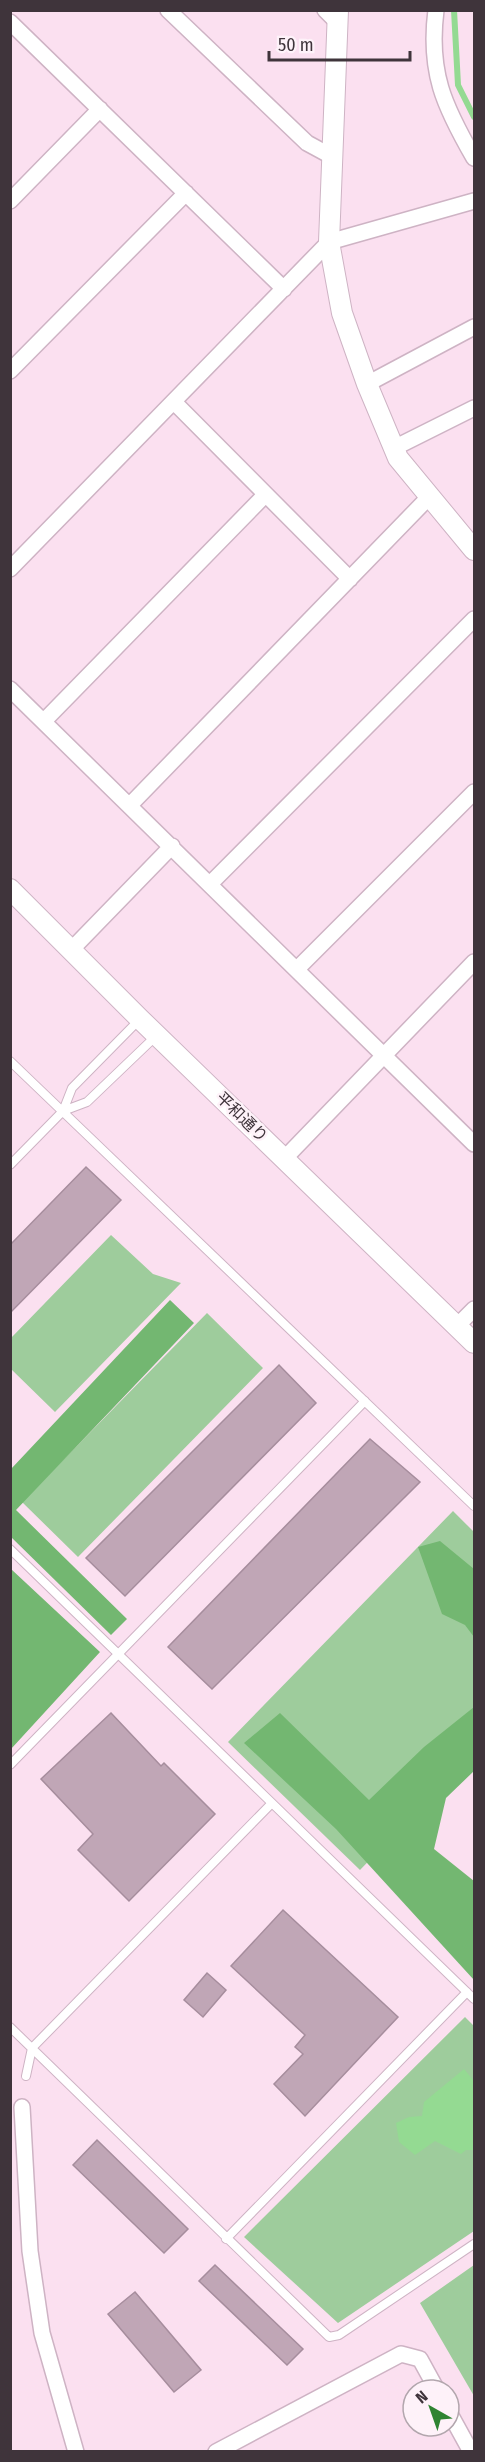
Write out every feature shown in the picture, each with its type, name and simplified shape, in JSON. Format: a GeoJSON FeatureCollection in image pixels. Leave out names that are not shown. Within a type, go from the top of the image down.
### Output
{"type":"FeatureCollection","features":[{"type":"Feature","properties":{"kind":"street"},"geometry":{"type":"LineString","coordinates":[[168,10],[307,143],[331,156]]}},
{"type":"Feature","properties":{"kind":"street"},"geometry":{"type":"LineString","coordinates":[[436,10],[433,38],[436,76],[449,115],[474,159]]}},
{"type":"Feature","properties":{"kind":"street"},"geometry":{"type":"LineString","coordinates":[[333,14],[329,242],[342,313],[367,384],[398,458],[474,550]]}},
{"type":"Feature","properties":{"kind":"street"},"geometry":{"type":"LineString","coordinates":[[13,29],[100,109],[284,289]]}},
{"type":"Feature","properties":{"kind":"street"},"geometry":{"type":"LineString","coordinates":[[10,201],[100,109]]}},
{"type":"Feature","properties":{"kind":"street"},"geometry":{"type":"LineString","coordinates":[[10,371],[186,193]]}},
{"type":"Feature","properties":{"kind":"street"},"geometry":{"type":"LineString","coordinates":[[10,569],[329,242],[474,201]]}},
{"type":"Feature","properties":{"kind":"street"},"geometry":{"type":"LineString","coordinates":[[367,384],[474,327]]}},
{"type":"Feature","properties":{"kind":"street"},"geometry":{"type":"LineString","coordinates":[[174,402],[350,579]]}},
{"type":"Feature","properties":{"kind":"street"},"geometry":{"type":"LineString","coordinates":[[394,448],[474,408]]}},
{"type":"Feature","properties":{"kind":"street"},"geometry":{"type":"LineString","coordinates":[[44,721],[265,495]]}},
{"type":"Feature","properties":{"kind":"street"},"geometry":{"type":"LineString","coordinates":[[130,805],[429,497]]}},
{"type":"Feature","properties":{"kind":"street"},"geometry":{"type":"LineString","coordinates":[[210,884],[474,619]]}},
{"type":"Feature","properties":{"kind":"street"},"geometry":{"type":"LineString","coordinates":[[10,689],[474,1144]]}},
{"type":"Feature","properties":{"kind":"street"},"geometry":{"type":"LineString","coordinates":[[297,969],[474,792]]}},
{"type":"Feature","properties":{"kind":"street"},"geometry":{"type":"LineString","coordinates":[[72,949],[172,846]]}},
{"type":"Feature","properties":{"kind":"street","name":"平和通り"},"geometry":{"type":"LineString","coordinates":[[10,889],[140,1019],[474,1343]]}},
{"type":"Feature","properties":{"kind":"street"},"geometry":{"type":"LineString","coordinates":[[285,1158],[474,962]]}},
{"type":"Feature","properties":{"kind":"street"},"geometry":{"type":"LineString","coordinates":[[457,1326],[474,1309]]}},
{"type":"Feature","properties":{"kind":"street"},"geometry":{"type":"LineString","coordinates":[[22,2107],[30,2251],[42,2333],[76,2451]]}},
{"type":"Feature","properties":{"kind":"street"},"geometry":{"type":"LineString","coordinates":[[216,2451],[401,2354],[420,2359],[430,2378]]}},
{"type":"Feature","properties":{"kind":"street"},"geometry":{"type":"LineString","coordinates":[[461,2433],[471,2451]]}},
{"type":"Feature","properties":{"kind":"lane"},"geometry":{"type":"LineString","coordinates":[[10,1165],[63,1111],[72,1088],[140,1019]]}},
{"type":"Feature","properties":{"kind":"lane"},"geometry":{"type":"LineString","coordinates":[[63,1111],[87,1102],[157,1035]]}},
{"type":"Feature","properties":{"kind":"lane"},"geometry":{"type":"LineString","coordinates":[[10,1061],[474,1506]]}},
{"type":"Feature","properties":{"kind":"lane"},"geometry":{"type":"LineString","coordinates":[[10,1765],[364,1401]]}},
{"type":"Feature","properties":{"kind":"lane"},"geometry":{"type":"LineString","coordinates":[[10,1549],[474,1999]]}},
{"type":"Feature","properties":{"kind":"lane"},"geometry":{"type":"LineString","coordinates":[[26,2076],[32,2048],[272,1803]]}},
{"type":"Feature","properties":{"kind":"lane"},"geometry":{"type":"LineString","coordinates":[[226,2239],[467,1992]]}},
{"type":"Feature","properties":{"kind":"lane"},"geometry":{"type":"LineString","coordinates":[[10,2027],[329,2337],[339,2335],[474,2244]]}},
{"type":"Feature","properties":{"kind":"shaded area"},"geometry":{"type":"Polygon","coordinates":[[[111,1235],[153,1274],[181,1283],[55,1412],[11,1369],[11,1338],[111,1235]]]}},
{"type":"Feature","properties":{"kind":"shaded area"},"geometry":{"type":"Polygon","coordinates":[[[170,1300],[194,1323],[16,1510],[127,1619],[111,1635],[11,1537],[11,1469],[170,1300]]]}},
{"type":"Feature","properties":{"kind":"shaded area"},"geometry":{"type":"Polygon","coordinates":[[[207,1313],[263,1368],[78,1557],[22,1502],[207,1313]]]}},
{"type":"Feature","properties":{"kind":"shaded area"},"geometry":{"type":"Polygon","coordinates":[[[453,1511],[474,1532],[474,1752],[360,1870],[228,1742],[453,1511]]]}},
{"type":"Feature","properties":{"kind":"shaded area"},"geometry":{"type":"Polygon","coordinates":[[[440,1541],[474,1569],[474,1637],[465,1625],[442,1614],[418,1547],[440,1541]]]}},
{"type":"Feature","properties":{"kind":"shaded area"},"geometry":{"type":"Polygon","coordinates":[[[11,1569],[100,1652],[10,1749],[11,1569]]]}},
{"type":"Feature","properties":{"kind":"shaded area"},"geometry":{"type":"Polygon","coordinates":[[[474,1707],[474,1771],[446,1798],[434,1849],[474,1881],[474,1980],[336,1829],[244,1743],[280,1713],[369,1800],[424,1747],[474,1707]]]}},
{"type":"Feature","properties":{"kind":"shaded area"},"geometry":{"type":"Polygon","coordinates":[[[465,2017],[474,2026],[474,2231],[338,2323],[244,2237],[465,2017]]]}},
{"type":"Feature","properties":{"kind":"shaded area"},"geometry":{"type":"Polygon","coordinates":[[[464,2069],[474,2081],[474,2150],[466,2150],[461,2154],[435,2141],[415,2155],[399,2142],[396,2123],[409,2117],[422,2116],[424,2102],[464,2069]]]}},
{"type":"Feature","properties":{"kind":"shaded area"},"geometry":{"type":"Polygon","coordinates":[[[474,2265],[474,2396],[420,2303],[474,2265]]]}},
{"type":"Feature","properties":{"kind":"building"},"geometry":{"type":"Polygon","coordinates":[[[86,1167],[121,1200],[10,1313],[10,1245],[86,1167]]]}},
{"type":"Feature","properties":{"kind":"building"},"geometry":{"type":"Polygon","coordinates":[[[279,1365],[316,1403],[125,1596],[86,1558],[279,1365]]]}},
{"type":"Feature","properties":{"kind":"building"},"geometry":{"type":"Polygon","coordinates":[[[370,1439],[420,1482],[212,1689],[168,1647],[370,1439]]]}},
{"type":"Feature","properties":{"kind":"building"},"geometry":{"type":"Polygon","coordinates":[[[111,1713],[161,1766],[164,1763],[215,1814],[129,1901],[78,1850],[93,1834],[41,1779],[111,1713]]]}},
{"type":"Feature","properties":{"kind":"building"},"geometry":{"type":"Polygon","coordinates":[[[283,1910],[398,2017],[305,2116],[274,2084],[303,2054],[295,2047],[305,2035],[231,1966],[283,1910]]]}},
{"type":"Feature","properties":{"kind":"building"},"geometry":{"type":"Polygon","coordinates":[[[207,1973],[226,1990],[203,2017],[184,2000],[207,1973]]]}},
{"type":"Feature","properties":{"kind":"building"},"geometry":{"type":"Polygon","coordinates":[[[97,2140],[188,2229],[164,2253],[73,2165],[97,2140]]]}},
{"type":"Feature","properties":{"kind":"building"},"geometry":{"type":"Polygon","coordinates":[[[215,2265],[303,2349],[287,2365],[199,2281],[215,2265]]]}},
{"type":"Feature","properties":{"kind":"building"},"geometry":{"type":"Polygon","coordinates":[[[135,2292],[201,2370],[174,2392],[108,2314],[135,2292]]]}},
{"type":"Feature","properties":{"kind":"waterway"},"geometry":{"type":"LineString","coordinates":[[454,10],[458,85],[474,117]]}}]}
